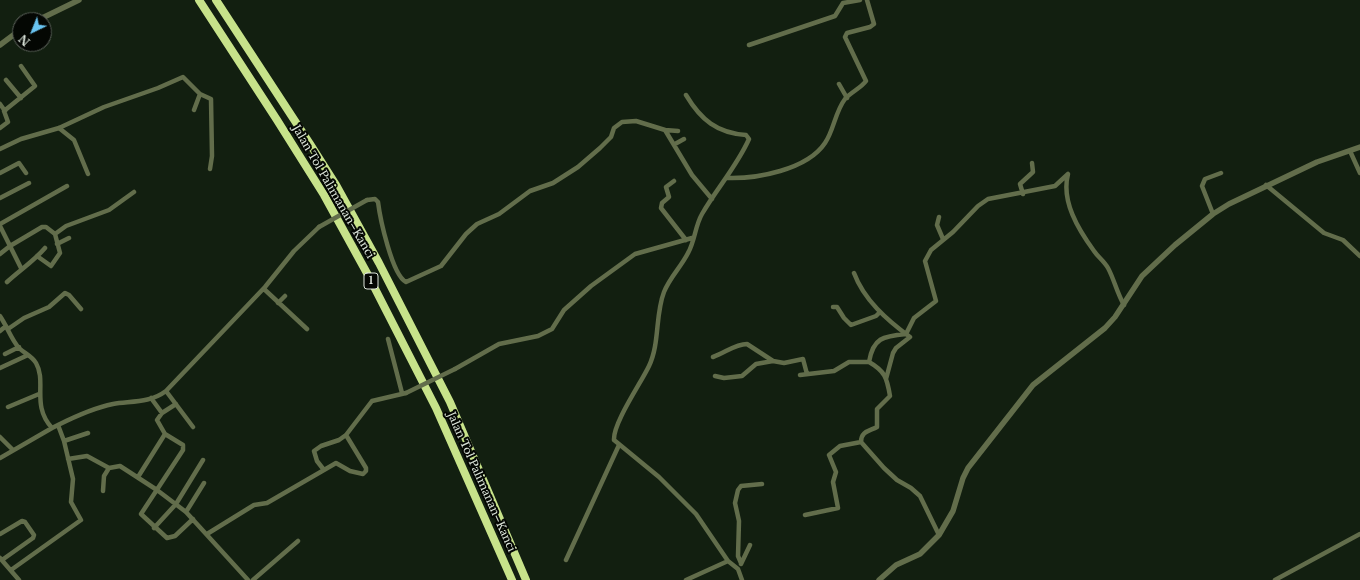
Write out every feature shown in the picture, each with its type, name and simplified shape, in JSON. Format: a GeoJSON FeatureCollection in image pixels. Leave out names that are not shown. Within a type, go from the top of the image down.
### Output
{"type":"FeatureCollection","features":[{"type":"Feature","properties":{"kind":"highway","name":"Jalan Tol Palimanan–Kanci"},"geometry":{"type":"LineString","coordinates":[[199,0],[320,188],[368,275],[436,408],[512,580]]}},
{"type":"Feature","properties":{"kind":"highway","name":"Jalan Tol Palimanan–Kanci"},"geometry":{"type":"LineString","coordinates":[[216,0],[314,149],[379,263],[450,402],[526,580]]}},
{"type":"Feature","properties":{"kind":"street"},"geometry":{"type":"LineString","coordinates":[[52,13],[78,0]]}},
{"type":"Feature","properties":{"kind":"street"},"geometry":{"type":"LineString","coordinates":[[749,45],[820,22],[838,14],[843,3],[860,0]]}},
{"type":"Feature","properties":{"kind":"street"},"geometry":{"type":"LineString","coordinates":[[727,178],[745,179],[771,174],[808,159],[824,145],[847,98],[866,81],[845,37],[846,33],[872,26],[874,24],[867,0]]}},
{"type":"Feature","properties":{"kind":"street"},"geometry":{"type":"LineString","coordinates":[[0,45],[12,36]]}},
{"type":"Feature","properties":{"kind":"street"},"geometry":{"type":"LineString","coordinates":[[5,111],[35,86],[21,66]]}},
{"type":"Feature","properties":{"kind":"street"},"geometry":{"type":"LineString","coordinates":[[0,148],[20,139],[59,128],[104,107],[184,77],[200,94],[211,99],[210,169]]}},
{"type":"Feature","properties":{"kind":"street"},"geometry":{"type":"LineString","coordinates":[[6,80],[21,98]]}},
{"type":"Feature","properties":{"kind":"street"},"geometry":{"type":"LineString","coordinates":[[839,84],[847,98]]}},
{"type":"Feature","properties":{"kind":"street"},"geometry":{"type":"LineString","coordinates":[[194,110],[200,94]]}},
{"type":"Feature","properties":{"kind":"street"},"geometry":{"type":"LineString","coordinates":[[686,95],[697,112],[708,122],[727,133],[748,137],[748,141],[727,178],[702,214],[692,238],[689,252],[670,279],[664,293],[654,354],[650,365],[619,422],[614,436],[619,445],[659,477],[696,514],[728,561],[738,569],[742,580]]}},
{"type":"Feature","properties":{"kind":"street"},"geometry":{"type":"LineString","coordinates":[[0,104],[5,111],[4,114],[8,122],[0,128]]}},
{"type":"Feature","properties":{"kind":"street"},"geometry":{"type":"LineString","coordinates":[[0,458],[52,428],[85,412],[113,404],[138,402],[166,391],[264,289],[294,251],[319,227],[367,200],[375,199],[378,202],[392,261],[403,280],[408,282],[441,266],[466,234],[477,224],[502,212],[530,191],[553,183],[578,167],[611,137],[614,128],[622,122],[636,121],[665,130],[678,131]]}},
{"type":"Feature","properties":{"kind":"street"},"geometry":{"type":"LineString","coordinates":[[59,128],[74,140],[88,174]]}},
{"type":"Feature","properties":{"kind":"street"},"geometry":{"type":"LineString","coordinates":[[665,130],[675,144],[692,175],[712,199]]}},
{"type":"Feature","properties":{"kind":"street"},"geometry":{"type":"LineString","coordinates":[[675,144],[684,139]]}},
{"type":"Feature","properties":{"kind":"street"},"geometry":{"type":"LineString","coordinates":[[879,580],[896,565],[919,555],[939,534],[953,511],[963,478],[968,468],[997,429],[1033,385],[1100,333],[1124,305],[1142,276],[1175,244],[1212,214],[1229,204],[1266,185],[1317,162],[1360,147]]}},
{"type":"Feature","properties":{"kind":"street"},"geometry":{"type":"LineString","coordinates":[[1350,151],[1360,173]]}},
{"type":"Feature","properties":{"kind":"street"},"geometry":{"type":"LineString","coordinates":[[0,173],[19,163],[26,173]]}},
{"type":"Feature","properties":{"kind":"street"},"geometry":{"type":"LineString","coordinates":[[1023,194],[1020,184],[1033,172],[1032,163]]}},
{"type":"Feature","properties":{"kind":"street"},"geometry":{"type":"LineString","coordinates":[[1212,214],[1202,186],[1205,179],[1221,173]]}},
{"type":"Feature","properties":{"kind":"street"},"geometry":{"type":"LineString","coordinates":[[1055,186],[1068,174],[1066,189],[1074,218],[1091,247],[1108,267],[1117,293],[1124,305]]}},
{"type":"Feature","properties":{"kind":"street"},"geometry":{"type":"LineString","coordinates":[[674,181],[666,187],[669,197],[662,203],[661,207],[686,240]]}},
{"type":"Feature","properties":{"kind":"street"},"geometry":{"type":"LineString","coordinates":[[0,198],[29,184]]}},
{"type":"Feature","properties":{"kind":"street"},"geometry":{"type":"LineString","coordinates":[[1266,185],[1324,232],[1343,240],[1360,256]]}},
{"type":"Feature","properties":{"kind":"street"},"geometry":{"type":"LineString","coordinates":[[22,268],[0,225],[67,186]]}},
{"type":"Feature","properties":{"kind":"street"},"geometry":{"type":"LineString","coordinates":[[906,334],[914,318],[936,301],[924,261],[931,250],[943,239],[988,199],[1023,194],[1055,186],[1061,186],[1066,189]]}},
{"type":"Feature","properties":{"kind":"street"},"geometry":{"type":"LineString","coordinates":[[55,234],[66,226],[109,210],[134,192]]}},
{"type":"Feature","properties":{"kind":"street"},"geometry":{"type":"LineString","coordinates":[[939,217],[937,225],[943,239]]}},
{"type":"Feature","properties":{"kind":"street"},"geometry":{"type":"LineString","coordinates":[[0,254],[10,246],[42,227],[46,227],[55,234],[59,256],[51,266],[37,256]]}},
{"type":"Feature","properties":{"kind":"street"},"geometry":{"type":"LineString","coordinates":[[57,244],[70,238]]}},
{"type":"Feature","properties":{"kind":"street"},"geometry":{"type":"LineString","coordinates":[[324,470],[317,461],[314,451],[321,446],[339,440],[346,435],[372,401],[386,399],[404,393],[455,369],[499,344],[538,336],[548,332],[555,326],[564,310],[591,286],[635,254],[692,238]]}},
{"type":"Feature","properties":{"kind":"street"},"geometry":{"type":"LineString","coordinates":[[7,282],[45,248]]}},
{"type":"Feature","properties":{"kind":"street"},"geometry":{"type":"LineString","coordinates":[[854,273],[858,283],[880,312],[910,338],[896,348],[893,353],[886,379]]}},
{"type":"Feature","properties":{"kind":"street"},"geometry":{"type":"LineString","coordinates":[[264,289],[307,329]]}},
{"type":"Feature","properties":{"kind":"street"},"geometry":{"type":"LineString","coordinates":[[0,331],[49,307],[65,293],[81,309]]}},
{"type":"Feature","properties":{"kind":"street"},"geometry":{"type":"LineString","coordinates":[[278,303],[285,296]]}},
{"type":"Feature","properties":{"kind":"street"},"geometry":{"type":"LineString","coordinates":[[833,307],[837,307],[844,318],[851,325],[876,316],[880,312]]}},
{"type":"Feature","properties":{"kind":"street"},"geometry":{"type":"LineString","coordinates":[[0,316],[19,347],[35,361],[38,369],[39,394],[42,412],[52,428]]}},
{"type":"Feature","properties":{"kind":"street"},"geometry":{"type":"LineString","coordinates":[[869,362],[871,350],[876,342],[892,336],[906,334]]}},
{"type":"Feature","properties":{"kind":"street"},"geometry":{"type":"LineString","coordinates":[[388,339],[404,393]]}},
{"type":"Feature","properties":{"kind":"street"},"geometry":{"type":"LineString","coordinates":[[713,357],[744,344],[773,361],[784,363],[801,359],[804,360],[807,374]]}},
{"type":"Feature","properties":{"kind":"street"},"geometry":{"type":"LineString","coordinates":[[5,354],[19,347]]}},
{"type":"Feature","properties":{"kind":"street"},"geometry":{"type":"LineString","coordinates":[[0,368],[28,355]]}},
{"type":"Feature","properties":{"kind":"street"},"geometry":{"type":"LineString","coordinates":[[715,376],[724,378],[742,376],[756,364],[773,361]]}},
{"type":"Feature","properties":{"kind":"street"},"geometry":{"type":"LineString","coordinates":[[800,375],[834,371],[849,362],[869,362],[880,368],[886,379],[890,398],[876,409],[877,427],[863,434],[861,442]]}},
{"type":"Feature","properties":{"kind":"street"},"geometry":{"type":"LineString","coordinates":[[166,391],[193,427]]}},
{"type":"Feature","properties":{"kind":"street"},"geometry":{"type":"LineString","coordinates":[[8,407],[39,394]]}},
{"type":"Feature","properties":{"kind":"street"},"geometry":{"type":"LineString","coordinates":[[151,398],[162,414]]}},
{"type":"Feature","properties":{"kind":"street"},"geometry":{"type":"LineString","coordinates":[[176,404],[162,414],[157,420],[165,434],[183,445],[183,448],[157,490],[141,512],[154,528],[164,536],[171,538],[193,519]]}},
{"type":"Feature","properties":{"kind":"street"},"geometry":{"type":"LineString","coordinates":[[11,570],[81,521],[71,502],[73,478],[64,440],[58,425]]}},
{"type":"Feature","properties":{"kind":"street"},"geometry":{"type":"LineString","coordinates":[[64,440],[88,432]]}},
{"type":"Feature","properties":{"kind":"street"},"geometry":{"type":"LineString","coordinates":[[138,477],[165,434]]}},
{"type":"Feature","properties":{"kind":"street"},"geometry":{"type":"LineString","coordinates":[[207,534],[254,505],[268,503],[336,463],[360,474],[366,471],[366,468],[346,435]]}},
{"type":"Feature","properties":{"kind":"street"},"geometry":{"type":"LineString","coordinates":[[0,436],[13,450]]}},
{"type":"Feature","properties":{"kind":"street"},"geometry":{"type":"LineString","coordinates":[[861,442],[897,480],[911,488],[920,496],[939,534]]}},
{"type":"Feature","properties":{"kind":"street"},"geometry":{"type":"LineString","coordinates":[[805,515],[838,508],[833,482],[836,472],[829,455],[840,446],[861,442]]}},
{"type":"Feature","properties":{"kind":"street"},"geometry":{"type":"LineString","coordinates":[[566,560],[619,445]]}},
{"type":"Feature","properties":{"kind":"street"},"geometry":{"type":"LineString","coordinates":[[68,458],[87,456],[109,468],[120,466],[138,477],[186,512],[248,580]]}},
{"type":"Feature","properties":{"kind":"street"},"geometry":{"type":"LineString","coordinates":[[154,528],[176,504],[203,460]]}},
{"type":"Feature","properties":{"kind":"street"},"geometry":{"type":"LineString","coordinates":[[103,491],[104,476],[109,468]]}},
{"type":"Feature","properties":{"kind":"street"},"geometry":{"type":"LineString","coordinates":[[186,512],[204,483]]}},
{"type":"Feature","properties":{"kind":"street"},"geometry":{"type":"LineString","coordinates":[[741,563],[738,556],[739,521],[735,503],[737,493],[741,486],[762,484]]}},
{"type":"Feature","properties":{"kind":"street"},"geometry":{"type":"LineString","coordinates":[[0,534],[22,521],[25,522],[34,535],[33,538],[1,559],[19,580]]}},
{"type":"Feature","properties":{"kind":"street"},"geometry":{"type":"LineString","coordinates":[[1275,580],[1360,534]]}},
{"type":"Feature","properties":{"kind":"street"},"geometry":{"type":"LineString","coordinates":[[253,580],[298,541]]}},
{"type":"Feature","properties":{"kind":"street"},"geometry":{"type":"LineString","coordinates":[[738,569],[750,545]]}},
{"type":"Feature","properties":{"kind":"street"},"geometry":{"type":"LineString","coordinates":[[686,580],[728,561]]}}]}
